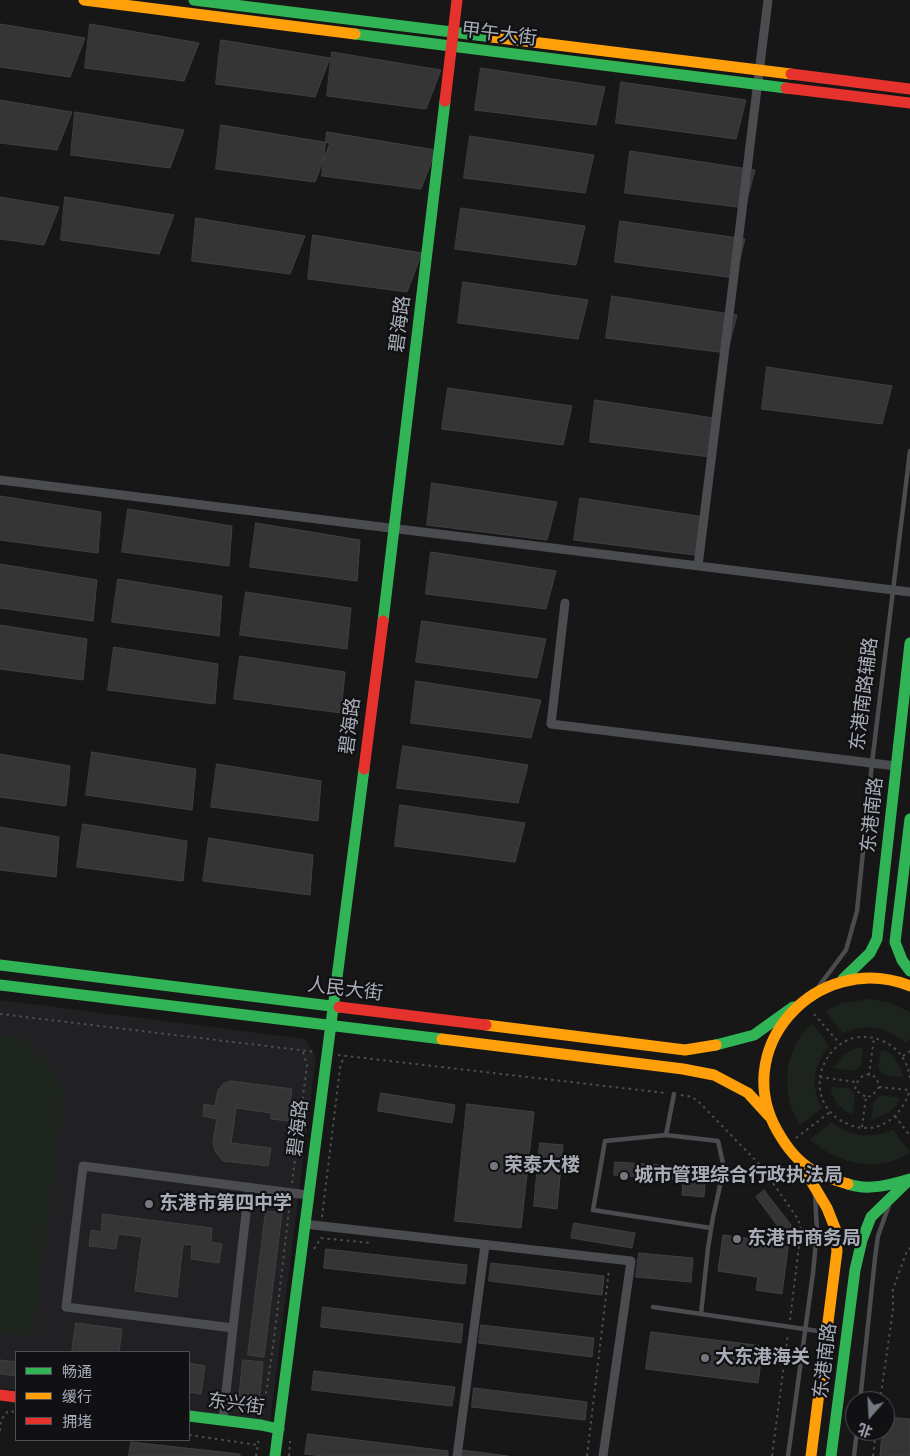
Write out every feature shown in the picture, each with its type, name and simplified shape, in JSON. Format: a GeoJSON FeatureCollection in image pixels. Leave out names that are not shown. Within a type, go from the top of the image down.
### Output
{"type":"FeatureCollection","features":[{"type":"Feature","properties":{"kind":"street","name":"甲午大街"},"geometry":{"type":"LineString","coordinates":[[84,0],[910,103]]}},
{"type":"Feature","properties":{"kind":"street","name":"甲午大街"},"geometry":{"type":"LineString","coordinates":[[194,0],[910,88]]}},
{"type":"Feature","properties":{"kind":"street","name":"碧海路"},"geometry":{"type":"LineString","coordinates":[[276,1456],[304,1224],[395,528],[457,0]]}},
{"type":"Feature","properties":{"kind":"street"},"geometry":{"type":"LineString","coordinates":[[698,566],[768,0]]}},
{"type":"Feature","properties":{"kind":"street"},"geometry":{"type":"LineString","coordinates":[[0,480],[910,592]]}},
{"type":"Feature","properties":{"kind":"street"},"geometry":{"type":"LineString","coordinates":[[565,603],[551,724],[896,766]]}},
{"type":"Feature","properties":{"kind":"street","name":"东港南路"},"geometry":{"type":"LineString","coordinates":[[843,979],[870,953],[876,939],[910,643]]}},
{"type":"Feature","properties":{"kind":"street","name":"东港南路"},"geometry":{"type":"LineString","coordinates":[[910,819],[895,942],[902,960],[910,971]]}},
{"type":"Feature","properties":{"kind":"street","name":"人民大街"},"geometry":{"type":"LineString","coordinates":[[0,965],[685,1050],[704,1048],[754,1035],[794,1007]]}},
{"type":"Feature","properties":{"kind":"street"},"geometry":{"type":"LineString","coordinates":[[910,986],[898,980],[871,976],[843,979],[816,990],[794,1007],[775,1032],[766,1058],[763,1088],[768,1116],[782,1141],[800,1162],[825,1178],[855,1186],[883,1186],[910,1179]]}},
{"type":"Feature","properties":{"kind":"street","name":"人民大街"},"geometry":{"type":"LineString","coordinates":[[0,984],[682,1068],[714,1074],[748,1093],[768,1116]]}},
{"type":"Feature","properties":{"kind":"street","name":"东港南路"},"geometry":{"type":"LineString","coordinates":[[800,1162],[827,1208],[835,1228],[837,1251],[811,1456]]}},
{"type":"Feature","properties":{"kind":"street"},"geometry":{"type":"LineString","coordinates":[[233,1328],[66,1306],[83,1166],[308,1195]]}},
{"type":"Feature","properties":{"kind":"street","name":"东港南路"},"geometry":{"type":"LineString","coordinates":[[831,1456],[855,1270],[862,1240],[872,1217],[910,1179]]}},
{"type":"Feature","properties":{"kind":"street"},"geometry":{"type":"LineString","coordinates":[[223,1420],[249,1187]]}},
{"type":"Feature","properties":{"kind":"street"},"geometry":{"type":"LineString","coordinates":[[304,1224],[631,1261],[603,1456]]}},
{"type":"Feature","properties":{"kind":"street"},"geometry":{"type":"LineString","coordinates":[[457,1456],[485,1244]]}},
{"type":"Feature","properties":{"kind":"street"},"geometry":{"type":"LineString","coordinates":[[0,1395],[15,1397]]}},
{"type":"Feature","properties":{"kind":"street","name":"东兴街"},"geometry":{"type":"LineString","coordinates":[[190,1416],[279,1429]]}},
{"type":"Feature","properties":{"kind":"lane","name":"东港南路辅路"},"geometry":{"type":"LineString","coordinates":[[816,990],[846,950],[857,912],[872,763],[910,451]]}},
{"type":"Feature","properties":{"kind":"lane"},"geometry":{"type":"LineString","coordinates":[[666,1135],[674,1094]]}},
{"type":"Feature","properties":{"kind":"lane"},"geometry":{"type":"LineString","coordinates":[[701,1314],[711,1228],[724,1168],[718,1142],[666,1135],[605,1141],[593,1210],[711,1228]]}},
{"type":"Feature","properties":{"kind":"lane"},"geometry":{"type":"LineString","coordinates":[[788,1456],[806,1329],[817,1231],[814,1185]]}},
{"type":"Feature","properties":{"kind":"lane"},"geometry":{"type":"LineString","coordinates":[[861,1391],[878,1236],[893,1195]]}},
{"type":"Feature","properties":{"kind":"lane"},"geometry":{"type":"LineString","coordinates":[[653,1307],[827,1332]]}},
{"type":"Feature","properties":{"kind":"lane"},"geometry":{"type":"LineString","coordinates":[[854,1456],[856,1441]]}},
{"type":"Feature","properties":{"kind":"path"},"geometry":{"type":"LineString","coordinates":[[0,1014],[674,1094],[688,1096],[697,1100],[761,1166],[798,1219],[801,1230],[772,1456]]}},
{"type":"Feature","properties":{"kind":"path"},"geometry":{"type":"LineString","coordinates":[[814,1014],[840,1044]]}},
{"type":"Feature","properties":{"kind":"path"},"geometry":{"type":"LineString","coordinates":[[879,1087],[910,1090],[907,1101],[895,1116],[885,1124],[870,1128],[855,1127],[842,1122],[830,1112],[823,1100],[819,1086],[820,1071],[826,1058],[840,1044],[862,1036],[874,1038],[891,1045],[903,1056],[910,1078]]}},
{"type":"Feature","properties":{"kind":"path"},"geometry":{"type":"LineString","coordinates":[[869,1075],[874,1038]]}},
{"type":"Feature","properties":{"kind":"path"},"geometry":{"type":"LineString","coordinates":[[256,1456],[273,1347],[307,1065],[302,1049]]}},
{"type":"Feature","properties":{"kind":"path"},"geometry":{"type":"LineString","coordinates":[[903,1056],[910,1051]]}},
{"type":"Feature","properties":{"kind":"path"},"geometry":{"type":"LineString","coordinates":[[310,1255],[321,1238],[340,1068],[344,1056]]}},
{"type":"Feature","properties":{"kind":"path"},"geometry":{"type":"LineString","coordinates":[[863,1075],[869,1075],[875,1077],[879,1082],[879,1087],[872,1096],[866,1097],[855,1090],[856,1082],[863,1075]]}},
{"type":"Feature","properties":{"kind":"path"},"geometry":{"type":"LineString","coordinates":[[820,1077],[856,1082]]}},
{"type":"Feature","properties":{"kind":"path"},"geometry":{"type":"LineString","coordinates":[[862,1127],[866,1097]]}},
{"type":"Feature","properties":{"kind":"path"},"geometry":{"type":"LineString","coordinates":[[796,1138],[830,1112]]}},
{"type":"Feature","properties":{"kind":"path"},"geometry":{"type":"LineString","coordinates":[[895,1116],[910,1136]]}},
{"type":"Feature","properties":{"kind":"path"},"geometry":{"type":"LineString","coordinates":[[321,1238],[379,1244]]}},
{"type":"Feature","properties":{"kind":"path"},"geometry":{"type":"LineString","coordinates":[[881,1391],[893,1310],[893,1289],[907,1251],[910,1248]]}},
{"type":"Feature","properties":{"kind":"path"},"geometry":{"type":"LineString","coordinates":[[587,1456],[610,1270]]}},
{"type":"Feature","properties":{"kind":"path"},"geometry":{"type":"LineString","coordinates":[[0,1431],[1,1420],[8,1411],[15,1412]]}},
{"type":"Feature","properties":{"kind":"path"},"geometry":{"type":"LineString","coordinates":[[190,1436],[258,1445]]}},
{"type":"Feature","properties":{"kind":"path"},"geometry":{"type":"LineString","coordinates":[[289,1456],[291,1437]]}},
{"type":"Feature","properties":{"kind":"path"},"geometry":{"type":"LineString","coordinates":[[872,1456],[874,1441]]}},
{"type":"Feature","properties":{"kind":"shaded area"},"geometry":{"type":"Polygon","coordinates":[[[870,999],[887,1002],[910,1012],[910,1039],[905,1043],[891,1033],[868,1027],[843,1033],[825,1011],[842,1003],[870,999]]]}},
{"type":"Feature","properties":{"kind":"shaded area","name":"东港市第四中学"},"geometry":{"type":"Polygon","coordinates":[[[0,1000],[305,1039],[316,1057],[270,1422],[190,1411],[190,1351],[15,1351],[15,1390],[0,1388],[0,1000]]]}},
{"type":"Feature","properties":{"kind":"shaded area"},"geometry":{"type":"Polygon","coordinates":[[[812,1023],[829,1046],[819,1061],[815,1076],[816,1091],[822,1108],[800,1125],[789,1099],[787,1086],[788,1072],[795,1046],[802,1034],[812,1023]]]}},
{"type":"Feature","properties":{"kind":"shaded area"},"geometry":{"type":"Polygon","coordinates":[[[0,1033],[22,1041],[39,1054],[53,1072],[64,1092],[33,1337],[7,1332],[0,1337],[0,1033]]]}},
{"type":"Feature","properties":{"kind":"shaded area"},"geometry":{"type":"Polygon","coordinates":[[[858,1047],[863,1048],[861,1066],[853,1071],[834,1068],[845,1054],[858,1047]]]}},
{"type":"Feature","properties":{"kind":"shaded area"},"geometry":{"type":"Polygon","coordinates":[[[881,1050],[893,1056],[904,1077],[885,1075],[878,1068],[881,1050]]]}},
{"type":"Feature","properties":{"kind":"shaded area"},"geometry":{"type":"Polygon","coordinates":[[[832,1087],[849,1088],[855,1096],[852,1115],[838,1105],[831,1092],[832,1087]]]}},
{"type":"Feature","properties":{"kind":"shaded area"},"geometry":{"type":"Polygon","coordinates":[[[881,1095],[899,1098],[898,1103],[892,1110],[871,1120],[874,1101],[881,1095]]]}},
{"type":"Feature","properties":{"kind":"shaded area"},"geometry":{"type":"Polygon","coordinates":[[[832,1122],[846,1131],[861,1135],[885,1133],[893,1130],[910,1152],[898,1159],[872,1164],[858,1163],[832,1155],[810,1139],[832,1122]]]}},
{"type":"Feature","properties":{"kind":"building"},"geometry":{"type":"Polygon","coordinates":[[[0,24],[85,38],[70,77],[0,67],[0,24]]]}},
{"type":"Feature","properties":{"kind":"building"},"geometry":{"type":"Polygon","coordinates":[[[90,24],[199,43],[184,81],[85,68],[90,24]]]}},
{"type":"Feature","properties":{"kind":"building"},"geometry":{"type":"Polygon","coordinates":[[[221,40],[330,58],[315,97],[216,84],[221,40]]]}},
{"type":"Feature","properties":{"kind":"building"},"geometry":{"type":"Polygon","coordinates":[[[332,52],[441,70],[426,109],[327,96],[332,52]]]}},
{"type":"Feature","properties":{"kind":"building"},"geometry":{"type":"Polygon","coordinates":[[[481,68],[605,87],[596,125],[475,110],[481,68]]]}},
{"type":"Feature","properties":{"kind":"building"},"geometry":{"type":"Polygon","coordinates":[[[621,82],[746,100],[736,139],[616,123],[621,82]]]}},
{"type":"Feature","properties":{"kind":"building"},"geometry":{"type":"Polygon","coordinates":[[[0,100],[72,112],[57,150],[0,143],[0,100]]]}},
{"type":"Feature","properties":{"kind":"building"},"geometry":{"type":"Polygon","coordinates":[[[75,112],[184,130],[170,168],[71,155],[75,112]]]}},
{"type":"Feature","properties":{"kind":"building"},"geometry":{"type":"Polygon","coordinates":[[[221,125],[330,143],[315,182],[216,169],[221,125]]]}},
{"type":"Feature","properties":{"kind":"building"},"geometry":{"type":"Polygon","coordinates":[[[327,132],[436,150],[421,189],[322,176],[327,132]]]}},
{"type":"Feature","properties":{"kind":"building"},"geometry":{"type":"Polygon","coordinates":[[[470,136],[594,155],[585,193],[464,178],[470,136]]]}},
{"type":"Feature","properties":{"kind":"building"},"geometry":{"type":"Polygon","coordinates":[[[630,151],[755,170],[745,208],[625,193],[630,151]]]}},
{"type":"Feature","properties":{"kind":"building"},"geometry":{"type":"Polygon","coordinates":[[[0,197],[59,207],[44,245],[0,239],[0,197]]]}},
{"type":"Feature","properties":{"kind":"building"},"geometry":{"type":"Polygon","coordinates":[[[65,197],[174,215],[159,254],[61,240],[65,197]]]}},
{"type":"Feature","properties":{"kind":"building"},"geometry":{"type":"Polygon","coordinates":[[[461,208],[585,226],[576,265],[455,249],[461,208]]]}},
{"type":"Feature","properties":{"kind":"building"},"geometry":{"type":"Polygon","coordinates":[[[196,218],[305,236],[290,274],[192,261],[196,218]]]}},
{"type":"Feature","properties":{"kind":"building"},"geometry":{"type":"Polygon","coordinates":[[[620,221],[745,239],[735,278],[615,262],[620,221]]]}},
{"type":"Feature","properties":{"kind":"building"},"geometry":{"type":"Polygon","coordinates":[[[313,235],[422,253],[407,292],[308,279],[313,235]]]}},
{"type":"Feature","properties":{"kind":"building"},"geometry":{"type":"Polygon","coordinates":[[[463,282],[588,300],[578,339],[458,323],[463,282]]]}},
{"type":"Feature","properties":{"kind":"building"},"geometry":{"type":"Polygon","coordinates":[[[612,296],[737,315],[727,353],[606,338],[612,296]]]}},
{"type":"Feature","properties":{"kind":"building"},"geometry":{"type":"Polygon","coordinates":[[[767,367],[892,386],[882,424],[762,409],[767,367]]]}},
{"type":"Feature","properties":{"kind":"building"},"geometry":{"type":"Polygon","coordinates":[[[448,388],[572,406],[563,445],[442,429],[448,388]]]}},
{"type":"Feature","properties":{"kind":"building"},"geometry":{"type":"Polygon","coordinates":[[[595,400],[720,419],[710,457],[590,442],[595,400]]]}},
{"type":"Feature","properties":{"kind":"building"},"geometry":{"type":"Polygon","coordinates":[[[432,483],[557,502],[547,540],[427,525],[432,483]]]}},
{"type":"Feature","properties":{"kind":"building"},"geometry":{"type":"Polygon","coordinates":[[[0,496],[101,512],[98,553],[0,540],[0,496]]]}},
{"type":"Feature","properties":{"kind":"building"},"geometry":{"type":"Polygon","coordinates":[[[580,498],[705,517],[695,555],[574,540],[580,498]]]}},
{"type":"Feature","properties":{"kind":"building"},"geometry":{"type":"Polygon","coordinates":[[[128,509],[232,526],[229,566],[122,552],[128,509]]]}},
{"type":"Feature","properties":{"kind":"building"},"geometry":{"type":"Polygon","coordinates":[[[256,523],[360,540],[357,581],[250,567],[256,523]]]}},
{"type":"Feature","properties":{"kind":"building"},"geometry":{"type":"Polygon","coordinates":[[[431,552],[556,571],[546,609],[426,594],[431,552]]]}},
{"type":"Feature","properties":{"kind":"building"},"geometry":{"type":"Polygon","coordinates":[[[0,564],[97,580],[93,621],[0,608],[0,564]]]}},
{"type":"Feature","properties":{"kind":"building"},"geometry":{"type":"Polygon","coordinates":[[[118,579],[222,596],[219,636],[112,622],[118,579]]]}},
{"type":"Feature","properties":{"kind":"building"},"geometry":{"type":"Polygon","coordinates":[[[246,592],[351,608],[347,649],[240,635],[246,592]]]}},
{"type":"Feature","properties":{"kind":"building"},"geometry":{"type":"Polygon","coordinates":[[[422,621],[546,639],[537,678],[416,662],[422,621]]]}},
{"type":"Feature","properties":{"kind":"building"},"geometry":{"type":"Polygon","coordinates":[[[0,625],[87,639],[83,680],[0,669],[0,625]]]}},
{"type":"Feature","properties":{"kind":"building"},"geometry":{"type":"Polygon","coordinates":[[[114,647],[218,664],[215,704],[108,690],[114,647]]]}},
{"type":"Feature","properties":{"kind":"building"},"geometry":{"type":"Polygon","coordinates":[[[240,656],[345,672],[341,713],[234,699],[240,656]]]}},
{"type":"Feature","properties":{"kind":"building"},"geometry":{"type":"Polygon","coordinates":[[[416,681],[541,700],[531,738],[411,723],[416,681]]]}},
{"type":"Feature","properties":{"kind":"building"},"geometry":{"type":"Polygon","coordinates":[[[403,746],[528,765],[518,803],[397,788],[403,746]]]}},
{"type":"Feature","properties":{"kind":"building"},"geometry":{"type":"Polygon","coordinates":[[[92,752],[196,769],[192,810],[86,795],[92,752]]]}},
{"type":"Feature","properties":{"kind":"building"},"geometry":{"type":"Polygon","coordinates":[[[0,754],[70,766],[66,806],[0,797],[0,754]]]}},
{"type":"Feature","properties":{"kind":"building"},"geometry":{"type":"Polygon","coordinates":[[[217,764],[321,781],[318,821],[211,807],[217,764]]]}},
{"type":"Feature","properties":{"kind":"building"},"geometry":{"type":"Polygon","coordinates":[[[400,805],[525,823],[515,862],[395,846],[400,805]]]}},
{"type":"Feature","properties":{"kind":"building"},"geometry":{"type":"Polygon","coordinates":[[[83,824],[187,841],[183,881],[77,867],[83,824]]]}},
{"type":"Feature","properties":{"kind":"building"},"geometry":{"type":"Polygon","coordinates":[[[0,827],[59,837],[56,877],[0,870],[0,827]]]}},
{"type":"Feature","properties":{"kind":"building"},"geometry":{"type":"Polygon","coordinates":[[[209,838],[313,855],[310,895],[203,881],[209,838]]]}},
{"type":"Feature","properties":{"kind":"building"},"geometry":{"type":"Polygon","coordinates":[[[231,1081],[292,1089],[288,1121],[271,1119],[271,1113],[236,1108],[231,1143],[271,1148],[268,1166],[223,1161],[215,1151],[213,1142],[217,1119],[203,1116],[204,1104],[215,1106],[218,1090],[223,1084],[231,1081]]]}},
{"type":"Feature","properties":{"kind":"building"},"geometry":{"type":"Polygon","coordinates":[[[381,1093],[455,1105],[452,1123],[378,1111],[381,1093]]]}},
{"type":"Feature","properties":{"kind":"building","name":"荣泰大楼"},"geometry":{"type":"Polygon","coordinates":[[[467,1104],[534,1112],[521,1228],[455,1221],[467,1104]]]}},
{"type":"Feature","properties":{"kind":"building"},"geometry":{"type":"Polygon","coordinates":[[[540,1143],[563,1145],[557,1209],[534,1206],[540,1143]]]}},
{"type":"Feature","properties":{"kind":"building"},"geometry":{"type":"Polygon","coordinates":[[[615,1162],[706,1168],[704,1197],[682,1195],[683,1180],[614,1175],[615,1162]]]}},
{"type":"Feature","properties":{"kind":"building","name":"东港市商务局"},"geometry":{"type":"Polygon","coordinates":[[[764,1190],[791,1225],[782,1294],[756,1290],[758,1277],[718,1271],[723,1235],[782,1243],[783,1233],[756,1197],[764,1190]]]}},
{"type":"Feature","properties":{"kind":"building"},"geometry":{"type":"Polygon","coordinates":[[[266,1211],[282,1213],[264,1357],[248,1355],[266,1211]]]}},
{"type":"Feature","properties":{"kind":"building"},"geometry":{"type":"Polygon","coordinates":[[[103,1214],[212,1228],[211,1242],[222,1244],[219,1263],[191,1259],[192,1245],[183,1244],[177,1297],[135,1291],[142,1237],[118,1234],[116,1249],[89,1246],[91,1230],[101,1232],[103,1214]]]}},
{"type":"Feature","properties":{"kind":"building"},"geometry":{"type":"Polygon","coordinates":[[[574,1223],[635,1233],[632,1248],[571,1238],[574,1223]]]}},
{"type":"Feature","properties":{"kind":"building"},"geometry":{"type":"Polygon","coordinates":[[[326,1249],[467,1265],[465,1284],[324,1268],[326,1249]]]}},
{"type":"Feature","properties":{"kind":"building"},"geometry":{"type":"Polygon","coordinates":[[[639,1253],[693,1258],[691,1282],[636,1277],[639,1253]]]}},
{"type":"Feature","properties":{"kind":"building"},"geometry":{"type":"Polygon","coordinates":[[[491,1263],[604,1276],[602,1295],[489,1281],[491,1263]]]}},
{"type":"Feature","properties":{"kind":"building"},"geometry":{"type":"Polygon","coordinates":[[[323,1307],[463,1324],[461,1343],[321,1327],[323,1307]]]}},
{"type":"Feature","properties":{"kind":"building"},"geometry":{"type":"Polygon","coordinates":[[[76,1323],[122,1329],[119,1351],[72,1351],[76,1323]]]}},
{"type":"Feature","properties":{"kind":"building"},"geometry":{"type":"Polygon","coordinates":[[[481,1325],[594,1338],[592,1357],[479,1343],[481,1325]]]}},
{"type":"Feature","properties":{"kind":"building","name":"大东港海关"},"geometry":{"type":"Polygon","coordinates":[[[651,1332],[763,1346],[758,1383],[646,1369],[651,1332]]]}},
{"type":"Feature","properties":{"kind":"building"},"geometry":{"type":"Polygon","coordinates":[[[0,1360],[15,1362],[15,1376],[0,1374],[0,1360]]]}},
{"type":"Feature","properties":{"kind":"building"},"geometry":{"type":"Polygon","coordinates":[[[243,1360],[263,1362],[258,1414],[238,1411],[243,1360]]]}},
{"type":"Feature","properties":{"kind":"building"},"geometry":{"type":"Polygon","coordinates":[[[190,1363],[205,1366],[201,1394],[190,1392],[190,1363]]]}},
{"type":"Feature","properties":{"kind":"building"},"geometry":{"type":"Polygon","coordinates":[[[314,1371],[455,1387],[452,1406],[312,1390],[314,1371]]]}},
{"type":"Feature","properties":{"kind":"building"},"geometry":{"type":"Polygon","coordinates":[[[474,1388],[587,1402],[585,1420],[472,1407],[474,1388]]]}},
{"type":"Feature","properties":{"kind":"building"},"geometry":{"type":"Polygon","coordinates":[[[895,1418],[910,1419],[910,1456],[880,1456],[881,1441],[895,1441],[895,1418]]]}},
{"type":"Feature","properties":{"kind":"building"},"geometry":{"type":"Polygon","coordinates":[[[308,1434],[448,1451],[448,1456],[322,1456],[305,1454],[308,1434]]]}},
{"type":"Feature","properties":{"kind":"building"},"geometry":{"type":"Polygon","coordinates":[[[131,1442],[240,1454],[240,1456],[129,1456],[131,1442]]]}},
{"type":"Feature","properties":{"kind":"building"},"geometry":{"type":"Polygon","coordinates":[[[462,1450],[508,1456],[461,1456],[462,1450]]]}},
{"type":"Feature","properties":{"kind":"traffic: fast"},"geometry":{"type":"LineString","coordinates":[[194,0],[492,37]]}},
{"type":"Feature","properties":{"kind":"traffic: fast"},"geometry":{"type":"LineString","coordinates":[[355,34],[786,88]]}},
{"type":"Feature","properties":{"kind":"traffic: fast"},"geometry":{"type":"LineString","coordinates":[[383,621],[445,101]]}},
{"type":"Feature","properties":{"kind":"traffic: fast"},"geometry":{"type":"LineString","coordinates":[[843,979],[870,953],[877,939],[910,643]]}},
{"type":"Feature","properties":{"kind":"traffic: fast"},"geometry":{"type":"LineString","coordinates":[[275,1456],[364,769]]}},
{"type":"Feature","properties":{"kind":"traffic: fast"},"geometry":{"type":"LineString","coordinates":[[910,819],[895,942],[902,960],[910,971]]}},
{"type":"Feature","properties":{"kind":"traffic: fast"},"geometry":{"type":"LineString","coordinates":[[0,965],[339,1007]]}},
{"type":"Feature","properties":{"kind":"traffic: fast"},"geometry":{"type":"LineString","coordinates":[[0,985],[442,1039]]}},
{"type":"Feature","properties":{"kind":"traffic: fast"},"geometry":{"type":"LineString","coordinates":[[716,1045],[754,1035],[793,1007]]}},
{"type":"Feature","properties":{"kind":"traffic: fast"},"geometry":{"type":"LineString","coordinates":[[848,1184],[871,1187],[910,1179]]}},
{"type":"Feature","properties":{"kind":"traffic: fast"},"geometry":{"type":"LineString","coordinates":[[831,1456],[855,1270],[862,1240],[871,1217],[908,1181]]}},
{"type":"Feature","properties":{"kind":"traffic: fast"},"geometry":{"type":"LineString","coordinates":[[190,1416],[279,1429]]}},
{"type":"Feature","properties":{"kind":"traffic: slow"},"geometry":{"type":"LineString","coordinates":[[84,0],[355,34]]}},
{"type":"Feature","properties":{"kind":"traffic: slow"},"geometry":{"type":"LineString","coordinates":[[492,37],[791,74]]}},
{"type":"Feature","properties":{"kind":"traffic: slow"},"geometry":{"type":"LineString","coordinates":[[848,1184],[813,1171],[802,1163],[781,1137],[767,1104],[764,1072],[772,1042],[789,1015],[813,995],[842,982],[875,978],[910,986]]}},
{"type":"Feature","properties":{"kind":"traffic: slow"},"geometry":{"type":"LineString","coordinates":[[486,1025],[685,1050],[716,1045]]}},
{"type":"Feature","properties":{"kind":"traffic: slow"},"geometry":{"type":"LineString","coordinates":[[442,1039],[683,1069],[714,1075],[748,1093],[769,1116]]}},
{"type":"Feature","properties":{"kind":"traffic: slow"},"geometry":{"type":"LineString","coordinates":[[801,1164],[827,1208],[835,1228],[837,1251],[811,1456]]}},
{"type":"Feature","properties":{"kind":"traffic: jam"},"geometry":{"type":"LineString","coordinates":[[445,101],[457,0]]}},
{"type":"Feature","properties":{"kind":"traffic: jam"},"geometry":{"type":"LineString","coordinates":[[791,74],[910,89]]}},
{"type":"Feature","properties":{"kind":"traffic: jam"},"geometry":{"type":"LineString","coordinates":[[786,88],[910,103]]}},
{"type":"Feature","properties":{"kind":"traffic: jam"},"geometry":{"type":"LineString","coordinates":[[364,769],[383,621]]}},
{"type":"Feature","properties":{"kind":"traffic: jam"},"geometry":{"type":"LineString","coordinates":[[339,1007],[486,1025]]}},
{"type":"Feature","properties":{"kind":"traffic: jam"},"geometry":{"type":"LineString","coordinates":[[0,1395],[15,1397]]}},
{"type":"Feature","properties":{"kind":"place","name":"荣泰大楼"},"geometry":{"type":"Point","coordinates":[494,1166]}},
{"type":"Feature","properties":{"kind":"place","name":"城市管理综合行政执法局"},"geometry":{"type":"Point","coordinates":[624,1176]}},
{"type":"Feature","properties":{"kind":"place","name":"东港市第四中学"},"geometry":{"type":"Point","coordinates":[149,1204]}},
{"type":"Feature","properties":{"kind":"place","name":"东港市商务局"},"geometry":{"type":"Point","coordinates":[737,1239]}},
{"type":"Feature","properties":{"kind":"place","name":"大东港海关"},"geometry":{"type":"Point","coordinates":[705,1358]}}]}
